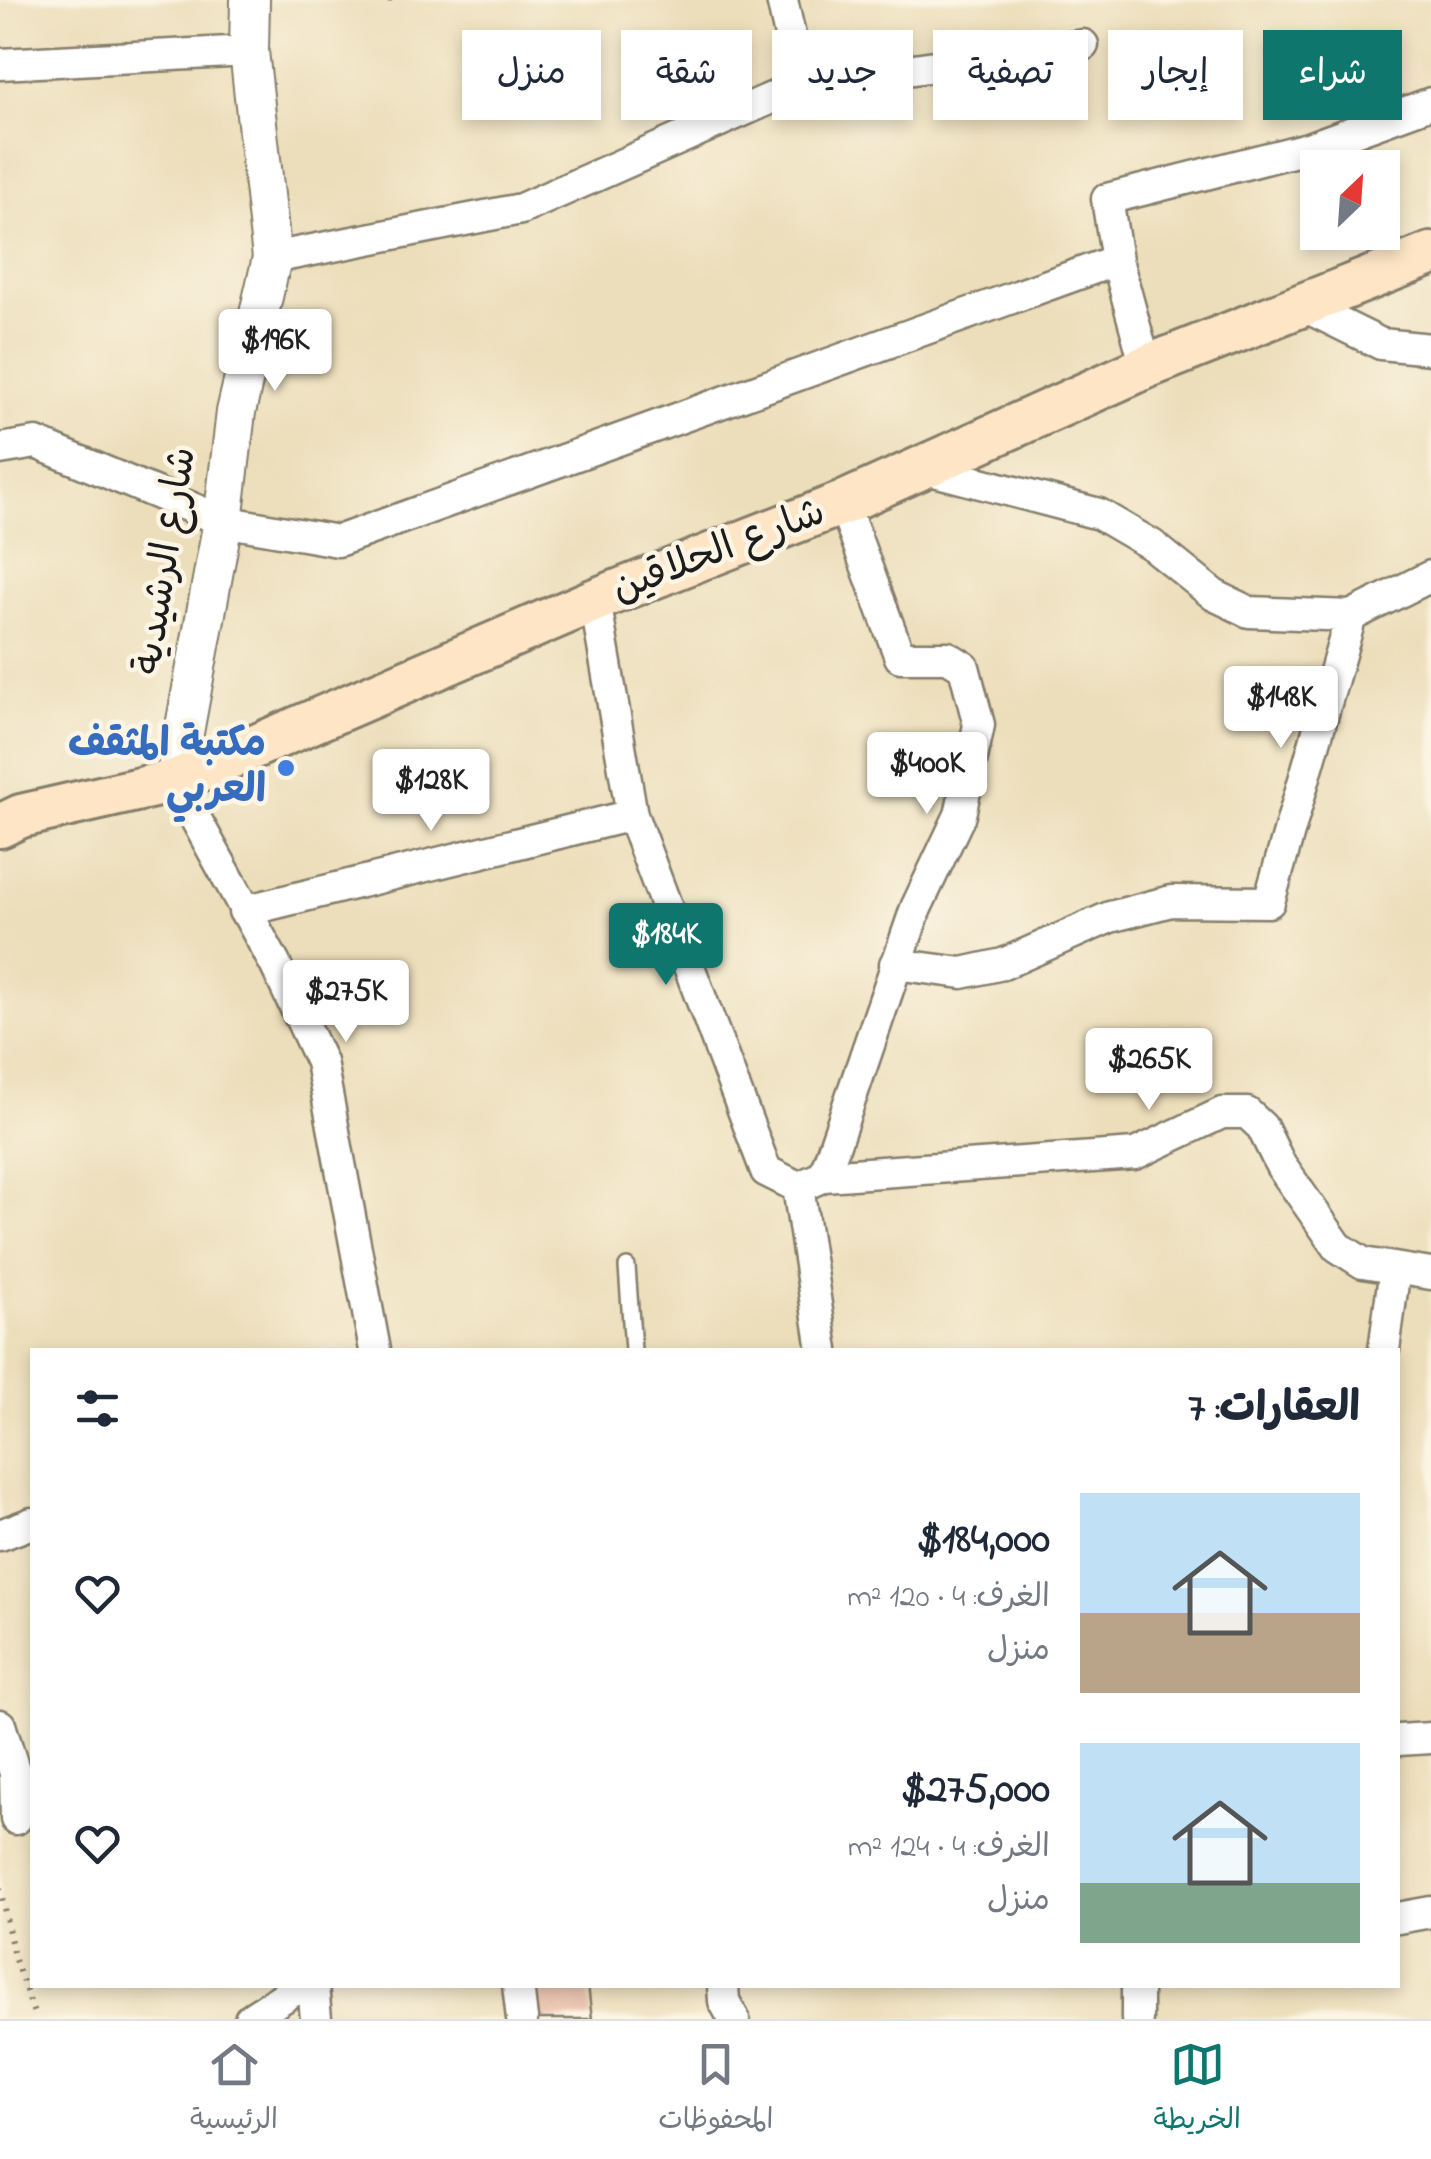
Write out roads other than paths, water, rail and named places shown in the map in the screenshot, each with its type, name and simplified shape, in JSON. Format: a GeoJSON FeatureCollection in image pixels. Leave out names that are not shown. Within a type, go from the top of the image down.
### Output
{"type":"FeatureCollection","features":[{"type":"Feature","properties":{"kind":"main road","name":"شارع الحلاقين"},"geometry":{"type":"LineString","coordinates":[[7,819],[174,780],[595,600],[843,503],[1146,368],[1431,254]]}},
{"type":"Feature","properties":{"kind":"street","name":"شارع الرشيدية"},"geometry":{"type":"LineString","coordinates":[[174,780],[222,521],[236,412],[272,258],[250,52],[250,0]]}},
{"type":"Feature","properties":{"kind":"street"},"geometry":{"type":"LineString","coordinates":[[782,0],[789,30]]}},
{"type":"Feature","properties":{"kind":"street"},"geometry":{"type":"LineString","coordinates":[[0,64],[250,52]]}},
{"type":"Feature","properties":{"kind":"street"},"geometry":{"type":"LineString","coordinates":[[272,258],[522,209],[772,99]]}},
{"type":"Feature","properties":{"kind":"street"},"geometry":{"type":"LineString","coordinates":[[1146,368],[1118,260],[1108,200],[1308,148],[1431,103]]}},
{"type":"Feature","properties":{"kind":"street"},"geometry":{"type":"LineString","coordinates":[[0,448],[36,443],[222,521],[338,541],[1118,260]]}},
{"type":"Feature","properties":{"kind":"street"},"geometry":{"type":"LineString","coordinates":[[1302,305],[1381,344],[1431,349]]}},
{"type":"Feature","properties":{"kind":"street"},"geometry":{"type":"LineString","coordinates":[[922,468],[1099,514],[1152,545],[1214,596],[1250,612],[1352,616],[1431,576]]}},
{"type":"Feature","properties":{"kind":"street"},"geometry":{"type":"LineString","coordinates":[[824,1348],[811,1181],[896,964],[960,815],[979,725],[964,667],[948,657],[900,657],[843,503]]}},
{"type":"Feature","properties":{"kind":"street"},"geometry":{"type":"LineString","coordinates":[[595,600],[632,815],[766,1171],[811,1181],[1135,1154],[1222,1113],[1247,1114],[1262,1127],[1291,1182],[1338,1247],[1363,1263],[1431,1274]]}},
{"type":"Feature","properties":{"kind":"street"},"geometry":{"type":"LineString","coordinates":[[896,964],[962,973],[1002,964],[1110,916],[1171,901],[1269,902],[1352,616]]}},
{"type":"Feature","properties":{"kind":"street"},"geometry":{"type":"LineString","coordinates":[[174,780],[321,1062],[375,1348]]}},
{"type":"Feature","properties":{"kind":"street"},"geometry":{"type":"LineString","coordinates":[[244,911],[632,815]]}},
{"type":"Feature","properties":{"kind":"street"},"geometry":{"type":"LineString","coordinates":[[1384,1348],[1395,1268]]}},
{"type":"Feature","properties":{"kind":"street"},"geometry":{"type":"LineString","coordinates":[[0,1535],[30,1524]]}},
{"type":"Feature","properties":{"kind":"street"},"geometry":{"type":"LineString","coordinates":[[0,1725],[15,1772],[16,1820]]}},
{"type":"Feature","properties":{"kind":"street"},"geometry":{"type":"LineString","coordinates":[[1400,1740],[1431,1738]]}},
{"type":"Feature","properties":{"kind":"street"},"geometry":{"type":"LineString","coordinates":[[1400,1918],[1431,1912]]}},
{"type":"Feature","properties":{"kind":"street"},"geometry":{"type":"LineString","coordinates":[[250,2019],[297,1988]]}},
{"type":"Feature","properties":{"kind":"street"},"geometry":{"type":"LineString","coordinates":[[314,1988],[316,2019]]}},
{"type":"Feature","properties":{"kind":"street"},"geometry":{"type":"LineString","coordinates":[[518,1988],[522,2019]]}},
{"type":"Feature","properties":{"kind":"street"},"geometry":{"type":"LineString","coordinates":[[723,1988],[724,2001],[734,2019]]}},
{"type":"Feature","properties":{"kind":"street"},"geometry":{"type":"LineString","coordinates":[[1137,1988],[1137,2019]]}},
{"type":"Feature","properties":{"kind":"lane"},"geometry":{"type":"LineString","coordinates":[[627,1267],[633,1348]]}},
{"type":"Feature","properties":{"kind":"place","name":"مكتبة المثقف العربي"},"geometry":{"type":"Point","coordinates":[286,768]}}]}
